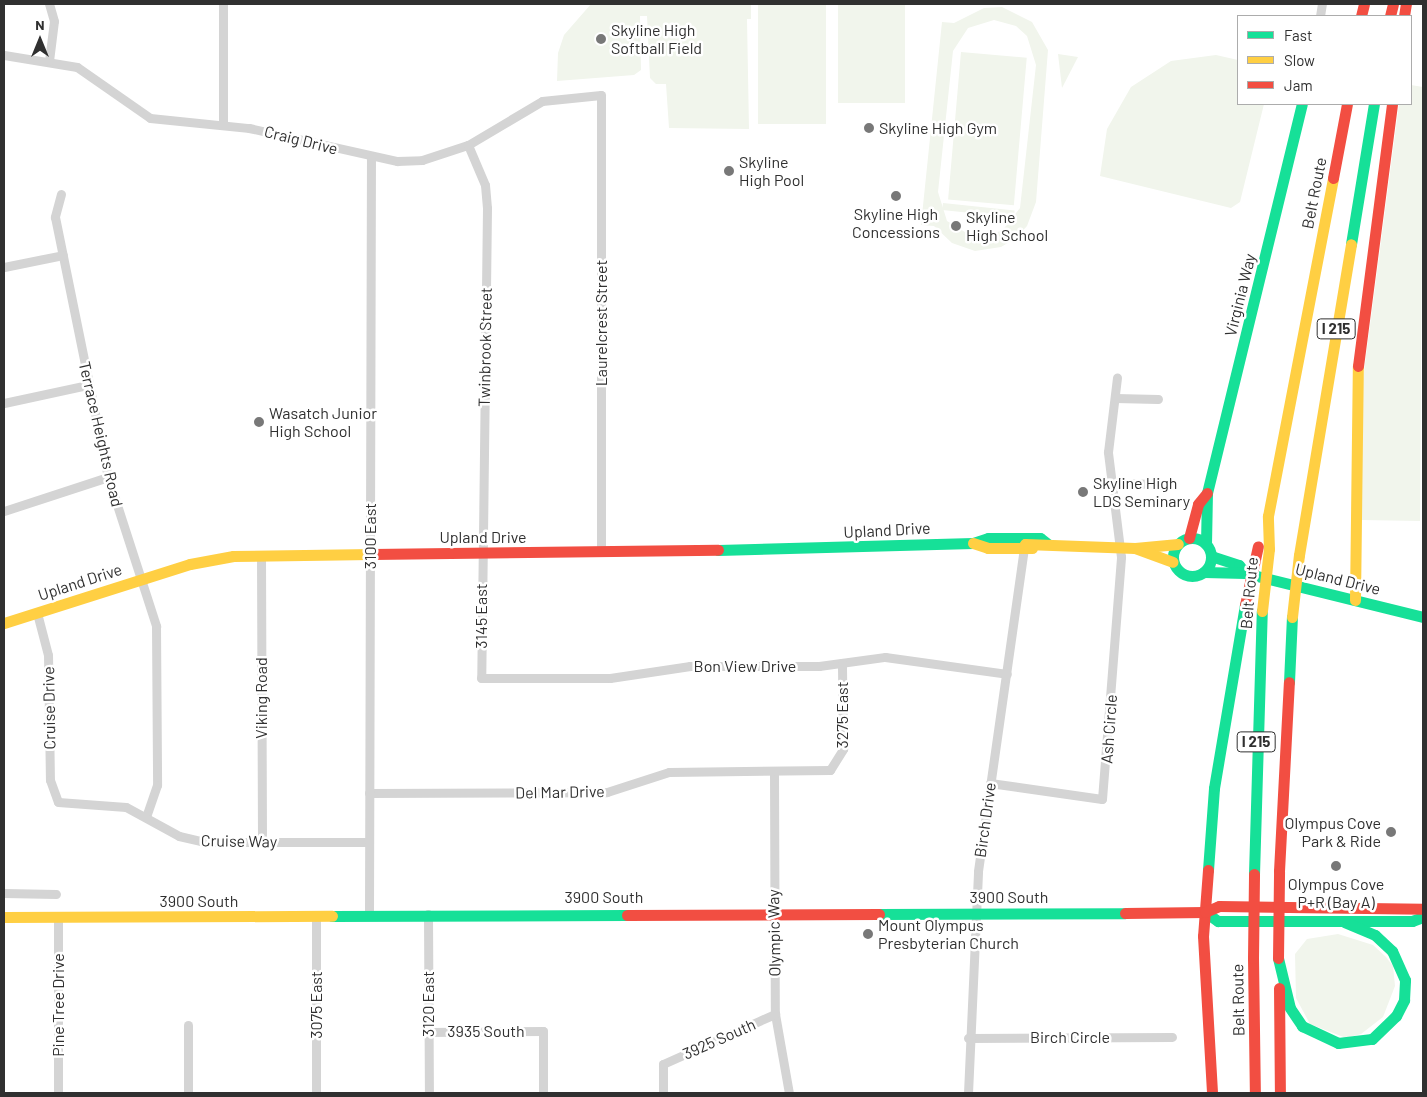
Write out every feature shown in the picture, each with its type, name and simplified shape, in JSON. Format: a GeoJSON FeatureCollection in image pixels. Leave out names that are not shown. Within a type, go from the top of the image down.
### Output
{"type":"FeatureCollection","features":[{"type":"Feature","properties":{"kind":"main road","name":"Virginia Way"},"geometry":{"type":"LineString","coordinates":[[1206,544],[1207,493],[1302,105]]}},
{"type":"Feature","properties":{"kind":"main road","name":"Belt Route"},"geometry":{"type":"LineString","coordinates":[[1255,1093],[1254,874],[1264,548],[1268,516],[1347,105]]}},
{"type":"Feature","properties":{"kind":"main road","name":"I 215"},"geometry":{"type":"LineString","coordinates":[[1280,1093],[1279,871],[1292,617],[1299,555],[1374,105]]}},
{"type":"Feature","properties":{"kind":"main road"},"geometry":{"type":"LineString","coordinates":[[1354,600],[1358,378],[1392,105]]}},
{"type":"Feature","properties":{"kind":"main road","name":"Virginia Way"},"geometry":{"type":"LineString","coordinates":[[1189,538],[1198,504],[1207,493]]}},
{"type":"Feature","properties":{"kind":"main road","name":"Upland Drive"},"geometry":{"type":"LineString","coordinates":[[4,623],[141,579],[215,558],[261,554],[601,552],[973,543],[988,538],[1034,538],[1048,544]]}},
{"type":"Feature","properties":{"kind":"main road"},"geometry":{"type":"LineString","coordinates":[[1189,538],[1206,544],[1211,556],[1204,572],[1186,575],[1173,562],[1178,544],[1189,538]]}},
{"type":"Feature","properties":{"kind":"main road","name":"Upland Drive"},"geometry":{"type":"LineString","coordinates":[[973,543],[988,548],[1024,548],[1025,544],[1135,548],[1178,544]]}},
{"type":"Feature","properties":{"kind":"main road","name":"Upland Drive"},"geometry":{"type":"LineString","coordinates":[[1135,548],[1173,562]]}},
{"type":"Feature","properties":{"kind":"main road"},"geometry":{"type":"LineString","coordinates":[[1212,1093],[1203,981],[1205,912],[1214,788],[1245,605],[1264,548]]}},
{"type":"Feature","properties":{"kind":"main road","name":"Upland Drive"},"geometry":{"type":"LineString","coordinates":[[1211,556],[1239,565],[1245,573]]}},
{"type":"Feature","properties":{"kind":"main road","name":"Upland Drive"},"geometry":{"type":"LineString","coordinates":[[1204,572],[1245,573],[1423,618]]}},
{"type":"Feature","properties":{"kind":"main road","name":"3900 South"},"geometry":{"type":"LineString","coordinates":[[4,917],[1205,912],[1228,906],[1423,909]]}},
{"type":"Feature","properties":{"kind":"main road","name":"3900 South"},"geometry":{"type":"LineString","coordinates":[[1205,912],[1218,921],[1412,922],[1423,917]]}},
{"type":"Feature","properties":{"kind":"main road"},"geometry":{"type":"LineString","coordinates":[[1278,958],[1290,1008],[1302,1026],[1338,1043],[1372,1039],[1396,1016],[1404,1000],[1405,980],[1392,951],[1375,935],[1345,922]]}},
{"type":"Feature","properties":{"kind":"street"},"geometry":{"type":"LineString","coordinates":[[48,61],[54,21],[49,4]]}},
{"type":"Feature","properties":{"kind":"street"},"geometry":{"type":"LineString","coordinates":[[223,4],[223,125]]}},
{"type":"Feature","properties":{"kind":"street","name":"Craig Drive"},"geometry":{"type":"LineString","coordinates":[[4,54],[48,61],[90,73],[150,118],[223,125],[371,157],[422,160],[468,145],[542,100],[601,95]]}},
{"type":"Feature","properties":{"kind":"street","name":"Laurelcrest Street"},"geometry":{"type":"LineString","coordinates":[[601,95],[601,552]]}},
{"type":"Feature","properties":{"kind":"street","name":"Twinbrook Street"},"geometry":{"type":"LineString","coordinates":[[468,145],[482,175],[487,202],[481,553]]}},
{"type":"Feature","properties":{"kind":"street","name":"3100 East"},"geometry":{"type":"LineString","coordinates":[[368,914],[371,157]]}},
{"type":"Feature","properties":{"kind":"street","name":"Terrace Heights Road"},"geometry":{"type":"LineString","coordinates":[[61,194],[55,217],[88,385],[108,477],[141,579],[156,638],[157,785],[146,817]]}},
{"type":"Feature","properties":{"kind":"street"},"geometry":{"type":"LineString","coordinates":[[4,267],[63,255]]}},
{"type":"Feature","properties":{"kind":"street"},"geometry":{"type":"LineString","coordinates":[[1117,378],[1109,439],[1111,483],[1119,546]]}},
{"type":"Feature","properties":{"kind":"street"},"geometry":{"type":"LineString","coordinates":[[4,402],[88,385]]}},
{"type":"Feature","properties":{"kind":"street"},"geometry":{"type":"LineString","coordinates":[[1115,398],[1158,399]]}},
{"type":"Feature","properties":{"kind":"street"},"geometry":{"type":"LineString","coordinates":[[4,510],[108,477]]}},
{"type":"Feature","properties":{"kind":"street"},"geometry":{"type":"LineString","coordinates":[[1111,483],[1160,484]]}},
{"type":"Feature","properties":{"kind":"street","name":"Ash Circle"},"geometry":{"type":"LineString","coordinates":[[990,783],[1102,799],[1119,546]]}},
{"type":"Feature","properties":{"kind":"street","name":"Birch Drive"},"geometry":{"type":"LineString","coordinates":[[968,1093],[968,1038],[976,992],[977,914],[990,783],[1024,548]]}},
{"type":"Feature","properties":{"kind":"street","name":"3145 East"},"geometry":{"type":"LineString","coordinates":[[481,553],[481,678]]}},
{"type":"Feature","properties":{"kind":"street","name":"Viking Road"},"geometry":{"type":"LineString","coordinates":[[261,554],[262,842]]}},
{"type":"Feature","properties":{"kind":"street","name":"Cruise Drive"},"geometry":{"type":"LineString","coordinates":[[37,613],[48,655],[50,780],[58,802]]}},
{"type":"Feature","properties":{"kind":"street","name":"Bon View Drive"},"geometry":{"type":"LineString","coordinates":[[481,678],[610,678],[690,666],[842,663],[885,657],[1007,674]]}},
{"type":"Feature","properties":{"kind":"street","name":"3275 East"},"geometry":{"type":"LineString","coordinates":[[836,766],[843,749],[842,663]]}},
{"type":"Feature","properties":{"kind":"street","name":"Del Mar Drive"},"geometry":{"type":"LineString","coordinates":[[369,793],[607,792],[669,772],[823,772],[836,766]]}},
{"type":"Feature","properties":{"kind":"street","name":"Olympic Way"},"geometry":{"type":"LineString","coordinates":[[774,772],[773,914],[775,1014],[789,1093]]}},
{"type":"Feature","properties":{"kind":"street","name":"Cruise Way"},"geometry":{"type":"LineString","coordinates":[[58,802],[126,807],[191,840],[369,842]]}},
{"type":"Feature","properties":{"kind":"street"},"geometry":{"type":"LineString","coordinates":[[4,893],[56,894]]}},
{"type":"Feature","properties":{"kind":"street","name":"3120 East"},"geometry":{"type":"LineString","coordinates":[[428,914],[428,1093]]}},
{"type":"Feature","properties":{"kind":"street","name":"3075 East"},"geometry":{"type":"LineString","coordinates":[[316,916],[316,1093]]}},
{"type":"Feature","properties":{"kind":"street","name":"Pine Tree Drive"},"geometry":{"type":"LineString","coordinates":[[58,917],[58,1093]]}},
{"type":"Feature","properties":{"kind":"street","name":"3925 South"},"geometry":{"type":"LineString","coordinates":[[663,1093],[663,1064],[775,1014]]}},
{"type":"Feature","properties":{"kind":"street"},"geometry":{"type":"LineString","coordinates":[[188,1025],[188,1093]]}},
{"type":"Feature","properties":{"kind":"street","name":"3935 South"},"geometry":{"type":"LineString","coordinates":[[428,1032],[543,1031],[543,1093]]}},
{"type":"Feature","properties":{"kind":"street","name":"Birch Circle"},"geometry":{"type":"LineString","coordinates":[[968,1038],[1172,1037]]}},
{"type":"Feature","properties":{"kind":"shaded area"},"geometry":{"type":"Polygon","coordinates":[[[591,4],[751,4],[751,19],[747,19],[749,129],[669,128],[666,84],[656,84],[650,78],[647,16],[640,16],[641,70],[634,75],[557,81],[558,53],[564,35],[591,4]]]}},
{"type":"Feature","properties":{"kind":"shaded area"},"geometry":{"type":"Polygon","coordinates":[[[758,4],[826,4],[826,124],[758,124],[758,4]]]}},
{"type":"Feature","properties":{"kind":"shaded area"},"geometry":{"type":"Polygon","coordinates":[[[838,4],[905,4],[905,103],[838,103],[838,4]]]}},
{"type":"Feature","properties":{"kind":"shaded area"},"geometry":{"type":"Polygon","coordinates":[[[1002,7],[1032,22],[1048,50],[1036,202],[1027,226],[1016,238],[1001,247],[975,251],[952,243],[934,226],[921,225],[942,22],[954,23],[984,8],[1002,7]],[[994,20],[968,28],[953,51],[938,192],[947,221],[973,237],[1002,231],[1020,208],[1036,65],[1027,36],[1016,26],[994,20]]]}},
{"type":"Feature","properties":{"kind":"shaded area"},"geometry":{"type":"Polygon","coordinates":[[[961,52],[1027,58],[1014,205],[948,199],[961,52]]]}},
{"type":"Feature","properties":{"kind":"shaded area"},"geometry":{"type":"Polygon","coordinates":[[[1058,54],[1078,57],[1062,88],[1058,54]]]}},
{"type":"Feature","properties":{"kind":"shaded area"},"geometry":{"type":"Polygon","coordinates":[[[1216,55],[1237,60],[1237,105],[1264,105],[1240,202],[1231,208],[1100,176],[1107,129],[1131,87],[1171,61],[1216,55]]]}},
{"type":"Feature","properties":{"kind":"shaded area"},"geometry":{"type":"Polygon","coordinates":[[[1412,85],[1423,87],[1420,521],[1361,520],[1363,379],[1399,105],[1412,105],[1412,85]]]}},
{"type":"Feature","properties":{"kind":"shaded area"},"geometry":{"type":"Polygon","coordinates":[[[943,203],[1015,211],[1014,217],[942,210],[943,203]]]}},
{"type":"Feature","properties":{"kind":"shaded area"},"geometry":{"type":"Polygon","coordinates":[[[1338,934],[1373,945],[1393,966],[1395,986],[1383,1017],[1361,1034],[1346,1038],[1310,1024],[1296,998],[1295,954],[1307,939],[1338,934]]]}},
{"type":"Feature","properties":{"kind":"traffic: fast"},"geometry":{"type":"LineString","coordinates":[[1206,544],[1207,493],[1302,105]]}},
{"type":"Feature","properties":{"kind":"traffic: fast"},"geometry":{"type":"LineString","coordinates":[[1351,244],[1374,105]]}},
{"type":"Feature","properties":{"kind":"traffic: fast"},"geometry":{"type":"LineString","coordinates":[[718,550],[973,543],[988,538],[1040,538],[1048,544]]}},
{"type":"Feature","properties":{"kind":"traffic: fast"},"geometry":{"type":"LineString","coordinates":[[1192,538],[1199,539],[1205,544],[1210,550],[1211,557],[1210,564],[1205,570],[1199,575],[1192,576],[1185,575],[1179,570],[1174,564],[1173,557],[1174,550],[1179,544],[1185,539],[1192,538]]}},
{"type":"Feature","properties":{"kind":"traffic: fast"},"geometry":{"type":"LineString","coordinates":[[1211,556],[1239,565],[1245,573]]}},
{"type":"Feature","properties":{"kind":"traffic: fast"},"geometry":{"type":"LineString","coordinates":[[1204,572],[1245,573],[1423,617]]}},
{"type":"Feature","properties":{"kind":"traffic: fast"},"geometry":{"type":"LineString","coordinates":[[1208,870],[1214,788],[1245,605]]}},
{"type":"Feature","properties":{"kind":"traffic: fast"},"geometry":{"type":"LineString","coordinates":[[1254,874],[1262,611]]}},
{"type":"Feature","properties":{"kind":"traffic: fast"},"geometry":{"type":"LineString","coordinates":[[1289,682],[1292,617]]}},
{"type":"Feature","properties":{"kind":"traffic: fast"},"geometry":{"type":"LineString","coordinates":[[1205,912],[1218,921],[1412,921],[1423,917]]}},
{"type":"Feature","properties":{"kind":"traffic: fast"},"geometry":{"type":"LineString","coordinates":[[879,914],[1125,913]]}},
{"type":"Feature","properties":{"kind":"traffic: fast"},"geometry":{"type":"LineString","coordinates":[[332,916],[627,915]]}},
{"type":"Feature","properties":{"kind":"traffic: fast"},"geometry":{"type":"LineString","coordinates":[[1278,958],[1290,1008],[1302,1026],[1338,1043],[1372,1039],[1396,1016],[1404,1000],[1405,980],[1392,951],[1375,935],[1345,922]]}},
{"type":"Feature","properties":{"kind":"traffic: slow"},"geometry":{"type":"LineString","coordinates":[[1269,549],[1268,516],[1333,178]]}},
{"type":"Feature","properties":{"kind":"traffic: slow"},"geometry":{"type":"LineString","coordinates":[[1299,555],[1351,244]]}},
{"type":"Feature","properties":{"kind":"traffic: slow"},"geometry":{"type":"LineString","coordinates":[[1355,600],[1358,366]]}},
{"type":"Feature","properties":{"kind":"traffic: slow"},"geometry":{"type":"LineString","coordinates":[[973,543],[988,548],[1032,548]]}},
{"type":"Feature","properties":{"kind":"traffic: slow"},"geometry":{"type":"LineString","coordinates":[[1024,548],[1025,544],[1135,548],[1178,544]]}},
{"type":"Feature","properties":{"kind":"traffic: slow"},"geometry":{"type":"LineString","coordinates":[[1135,548],[1173,562]]}},
{"type":"Feature","properties":{"kind":"traffic: slow"},"geometry":{"type":"LineString","coordinates":[[1262,611],[1269,549]]}},
{"type":"Feature","properties":{"kind":"traffic: slow"},"geometry":{"type":"LineString","coordinates":[[4,623],[190,564],[233,556],[372,554]]}},
{"type":"Feature","properties":{"kind":"traffic: slow"},"geometry":{"type":"LineString","coordinates":[[1292,617],[1299,555]]}},
{"type":"Feature","properties":{"kind":"traffic: slow"},"geometry":{"type":"LineString","coordinates":[[4,917],[332,916]]}},
{"type":"Feature","properties":{"kind":"traffic: jam"},"geometry":{"type":"LineString","coordinates":[[1361,15],[1364,4]]}},
{"type":"Feature","properties":{"kind":"traffic: jam"},"geometry":{"type":"LineString","coordinates":[[1390,15],[1393,4]]}},
{"type":"Feature","properties":{"kind":"traffic: jam"},"geometry":{"type":"LineString","coordinates":[[1404,15],[1406,4]]}},
{"type":"Feature","properties":{"kind":"traffic: jam"},"geometry":{"type":"LineString","coordinates":[[1333,178],[1347,105]]}},
{"type":"Feature","properties":{"kind":"traffic: jam"},"geometry":{"type":"LineString","coordinates":[[1358,366],[1392,105]]}},
{"type":"Feature","properties":{"kind":"traffic: jam"},"geometry":{"type":"LineString","coordinates":[[1189,538],[1198,504],[1207,493]]}},
{"type":"Feature","properties":{"kind":"traffic: jam"},"geometry":{"type":"LineString","coordinates":[[1245,605],[1258,546]]}},
{"type":"Feature","properties":{"kind":"traffic: jam"},"geometry":{"type":"LineString","coordinates":[[372,554],[718,550]]}},
{"type":"Feature","properties":{"kind":"traffic: jam"},"geometry":{"type":"LineString","coordinates":[[1279,871],[1289,682]]}},
{"type":"Feature","properties":{"kind":"traffic: jam"},"geometry":{"type":"LineString","coordinates":[[1208,870],[1203,936],[1212,1093]]}},
{"type":"Feature","properties":{"kind":"traffic: jam"},"geometry":{"type":"LineString","coordinates":[[1278,958],[1279,871]]}},
{"type":"Feature","properties":{"kind":"traffic: jam"},"geometry":{"type":"LineString","coordinates":[[1253,958],[1254,874]]}},
{"type":"Feature","properties":{"kind":"traffic: jam"},"geometry":{"type":"LineString","coordinates":[[1125,913],[1205,912],[1219,906],[1423,909]]}},
{"type":"Feature","properties":{"kind":"traffic: jam"},"geometry":{"type":"LineString","coordinates":[[627,915],[879,914]]}},
{"type":"Feature","properties":{"kind":"traffic: jam"},"geometry":{"type":"LineString","coordinates":[[1253,958],[1255,1093]]}},
{"type":"Feature","properties":{"kind":"traffic: jam"},"geometry":{"type":"LineString","coordinates":[[1279,988],[1280,1093]]}},
{"type":"Feature","properties":{"kind":"place","name":"Skyline High Softball Field"},"geometry":{"type":"Point","coordinates":[601,39]}},
{"type":"Feature","properties":{"kind":"place","name":"Skyline High Gym"},"geometry":{"type":"Point","coordinates":[869,128]}},
{"type":"Feature","properties":{"kind":"place","name":"Skyline High Pool"},"geometry":{"type":"Point","coordinates":[729,171]}},
{"type":"Feature","properties":{"kind":"place","name":"Skyline High Concessions"},"geometry":{"type":"Point","coordinates":[896,196]}},
{"type":"Feature","properties":{"kind":"place","name":"Skyline High School"},"geometry":{"type":"Point","coordinates":[956,226]}},
{"type":"Feature","properties":{"kind":"place","name":"Wasatch Junior High School"},"geometry":{"type":"Point","coordinates":[259,422]}},
{"type":"Feature","properties":{"kind":"place","name":"Skyline High LDS Seminary"},"geometry":{"type":"Point","coordinates":[1083,492]}},
{"type":"Feature","properties":{"kind":"place","name":"Olympus Cove Park & Ride"},"geometry":{"type":"Point","coordinates":[1391,832]}},
{"type":"Feature","properties":{"kind":"place","name":"Olympus Cove P+R (Bay A)"},"geometry":{"type":"Point","coordinates":[1336,866]}},
{"type":"Feature","properties":{"kind":"place","name":"Mount Olympus Presbyterian Church"},"geometry":{"type":"Point","coordinates":[868,934]}}]}
